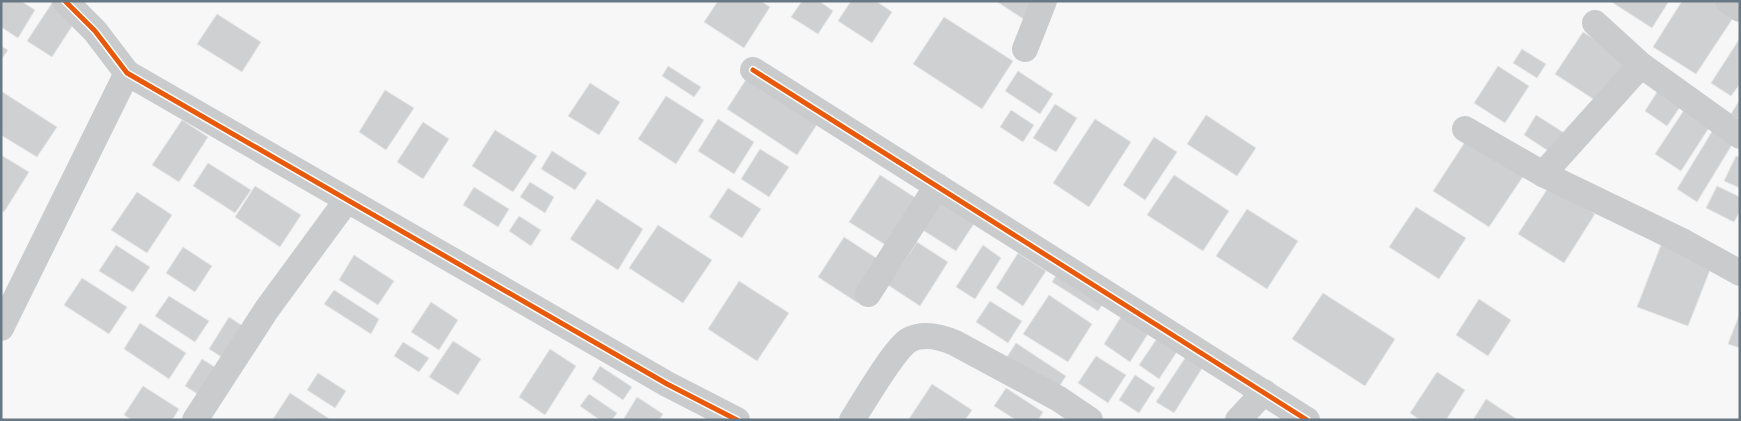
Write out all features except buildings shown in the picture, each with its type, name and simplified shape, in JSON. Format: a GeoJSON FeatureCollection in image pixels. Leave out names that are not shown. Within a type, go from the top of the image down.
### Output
{"type":"FeatureCollection","features":[{"type":"Feature","properties":{"kind":"street"},"geometry":{"type":"LineString","coordinates":[[65,1],[95,31],[127,73],[668,384],[738,420]]}},
{"type":"Feature","properties":{"kind":"street"},"geometry":{"type":"LineString","coordinates":[[1025,49],[1044,1]]}},
{"type":"Feature","properties":{"kind":"street"},"geometry":{"type":"LineString","coordinates":[[1728,1],[1740,9]]}},
{"type":"Feature","properties":{"kind":"street"},"geometry":{"type":"LineString","coordinates":[[1595,23],[1640,65],[1740,136]]}},
{"type":"Feature","properties":{"kind":"street"},"geometry":{"type":"LineString","coordinates":[[1543,174],[1640,65]]}},
{"type":"Feature","properties":{"kind":"street"},"geometry":{"type":"LineString","coordinates":[[753,70],[1307,420]]}},
{"type":"Feature","properties":{"kind":"street"},"geometry":{"type":"LineString","coordinates":[[1,328],[127,73]]}},
{"type":"Feature","properties":{"kind":"street"},"geometry":{"type":"LineString","coordinates":[[1465,129],[1543,174],[1684,242],[1740,273]]}},
{"type":"Feature","properties":{"kind":"street"},"geometry":{"type":"LineString","coordinates":[[868,294],[937,186]]}},
{"type":"Feature","properties":{"kind":"street"},"geometry":{"type":"LineString","coordinates":[[195,420],[268,309],[347,200]]}},
{"type":"Feature","properties":{"kind":"street"},"geometry":{"type":"LineString","coordinates":[[852,420],[894,358],[909,341],[929,336],[941,337],[955,343],[1059,399],[1090,420]]}},
{"type":"Feature","properties":{"kind":"street"},"geometry":{"type":"LineString","coordinates":[[1238,420],[1264,392]]}},
{"type":"Feature","properties":{"kind":"cycle path"},"geometry":{"type":"LineString","coordinates":[[65,1],[95,31],[127,73],[667,384],[737,420]]}},
{"type":"Feature","properties":{"kind":"cycle path"},"geometry":{"type":"LineString","coordinates":[[753,70],[1307,420]]}}]}
